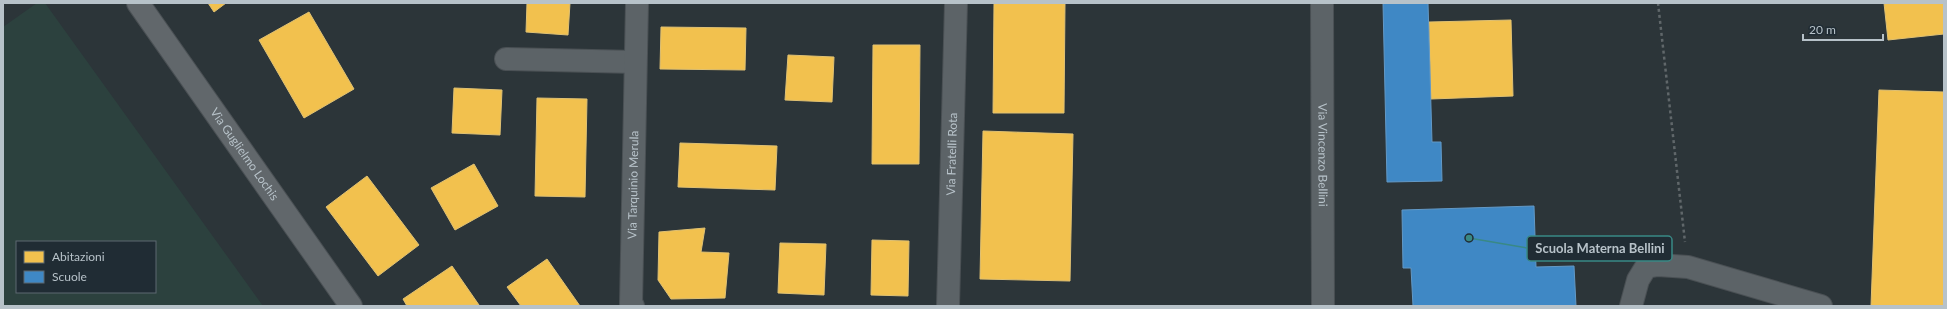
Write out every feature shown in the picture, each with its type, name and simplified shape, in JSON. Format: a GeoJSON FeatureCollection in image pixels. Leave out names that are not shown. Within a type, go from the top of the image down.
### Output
{"type":"FeatureCollection","features":[{"type":"Feature","properties":{"kind":"street","name":"Via Guglielmo Lochis"},"geometry":{"type":"LineString","coordinates":[[138,3],[351,306]]}},
{"type":"Feature","properties":{"kind":"street","name":"Via Tarquinio Merula"},"geometry":{"type":"LineString","coordinates":[[633,306],[631,304],[637,3]]}},
{"type":"Feature","properties":{"kind":"street","name":"Via Fratelli Rota"},"geometry":{"type":"LineString","coordinates":[[948,306],[956,3]]}},
{"type":"Feature","properties":{"kind":"street","name":"Via Vincenzo Bellini"},"geometry":{"type":"LineString","coordinates":[[1322,3],[1323,306]]}},
{"type":"Feature","properties":{"kind":"street"},"geometry":{"type":"LineString","coordinates":[[506,59],[636,62]]}},
{"type":"Feature","properties":{"kind":"street"},"geometry":{"type":"LineString","coordinates":[[1631,306],[1638,280],[1646,267],[1658,264],[1688,267],[1821,306]]}},
{"type":"Feature","properties":{"kind":"path"},"geometry":{"type":"LineString","coordinates":[[1658,3],[1688,267]]}},
{"type":"Feature","properties":{"kind":"green space"},"geometry":{"type":"Polygon","coordinates":[[[37,3],[45,3],[263,306],[3,306],[3,27],[37,3]]]}},
{"type":"Feature","properties":{"kind":"building: Abitazioni"},"geometry":{"type":"Polygon","coordinates":[[[208,3],[226,3],[214,12],[208,3]]]}},
{"type":"Feature","properties":{"kind":"building: Abitazioni"},"geometry":{"type":"Polygon","coordinates":[[[527,3],[570,3],[568,35],[526,32],[527,3]]]}},
{"type":"Feature","properties":{"kind":"building: Abitazioni"},"geometry":{"type":"Polygon","coordinates":[[[994,3],[1065,3],[1064,113],[993,113],[994,3]]]}},
{"type":"Feature","properties":{"kind":"building: Abitazioni"},"geometry":{"type":"Polygon","coordinates":[[[1884,3],[1944,3],[1944,34],[1888,40],[1884,3]]]}},
{"type":"Feature","properties":{"kind":"building: Abitazioni"},"geometry":{"type":"Polygon","coordinates":[[[309,12],[354,89],[304,118],[259,40],[309,12]]]}},
{"type":"Feature","properties":{"kind":"building: Abitazioni"},"geometry":{"type":"Polygon","coordinates":[[[1511,20],[1513,96],[1431,99],[1429,22],[1511,20]]]}},
{"type":"Feature","properties":{"kind":"building: Abitazioni"},"geometry":{"type":"Polygon","coordinates":[[[661,27],[746,28],[745,70],[660,69],[661,27]]]}},
{"type":"Feature","properties":{"kind":"building: Abitazioni"},"geometry":{"type":"Polygon","coordinates":[[[873,45],[920,45],[919,164],[872,164],[873,45]]]}},
{"type":"Feature","properties":{"kind":"building: Abitazioni"},"geometry":{"type":"Polygon","coordinates":[[[788,55],[834,57],[832,102],[785,100],[788,55]]]}},
{"type":"Feature","properties":{"kind":"building: Abitazioni"},"geometry":{"type":"Polygon","coordinates":[[[454,88],[502,90],[500,135],[452,133],[454,88]]]}},
{"type":"Feature","properties":{"kind":"building: Abitazioni"},"geometry":{"type":"Polygon","coordinates":[[[1879,90],[1944,92],[1944,306],[1871,306],[1879,90]]]}},
{"type":"Feature","properties":{"kind":"building: Abitazioni"},"geometry":{"type":"Polygon","coordinates":[[[537,98],[587,99],[585,197],[535,196],[537,98]]]}},
{"type":"Feature","properties":{"kind":"building: Abitazioni"},"geometry":{"type":"Polygon","coordinates":[[[983,131],[1073,134],[1070,281],[980,279],[983,131]]]}},
{"type":"Feature","properties":{"kind":"building: Abitazioni"},"geometry":{"type":"Polygon","coordinates":[[[680,143],[777,146],[775,190],[678,187],[680,143]]]}},
{"type":"Feature","properties":{"kind":"building: Abitazioni"},"geometry":{"type":"Polygon","coordinates":[[[474,164],[498,206],[455,230],[431,188],[474,164]]]}},
{"type":"Feature","properties":{"kind":"building: Abitazioni"},"geometry":{"type":"Polygon","coordinates":[[[367,176],[419,245],[378,276],[326,207],[367,176]]]}},
{"type":"Feature","properties":{"kind":"building: Abitazioni"},"geometry":{"type":"Polygon","coordinates":[[[705,228],[701,252],[729,253],[725,298],[671,299],[658,280],[659,232],[705,228]]]}},
{"type":"Feature","properties":{"kind":"building: Abitazioni"},"geometry":{"type":"Polygon","coordinates":[[[872,240],[909,241],[908,296],[871,295],[872,240]]]}},
{"type":"Feature","properties":{"kind":"building: Abitazioni"},"geometry":{"type":"Polygon","coordinates":[[[780,243],[826,244],[824,295],[778,293],[780,243]]]}},
{"type":"Feature","properties":{"kind":"building: Abitazioni"},"geometry":{"type":"Polygon","coordinates":[[[547,259],[580,306],[521,306],[507,287],[547,259]]]}},
{"type":"Feature","properties":{"kind":"building: Abitazioni"},"geometry":{"type":"Polygon","coordinates":[[[452,266],[479,305],[407,306],[403,299],[452,266]]]}},
{"type":"Feature","properties":{"kind":"building: Scuole"},"geometry":{"type":"Polygon","coordinates":[[[1383,3],[1428,3],[1432,142],[1441,142],[1442,181],[1387,182],[1383,3]]]}},
{"type":"Feature","properties":{"kind":"building: Scuole"},"geometry":{"type":"Polygon","coordinates":[[[1534,206],[1536,267],[1574,266],[1576,306],[1413,306],[1411,268],[1403,268],[1402,210],[1534,206]]]}},
{"type":"Feature","properties":{"kind":"place","name":"Scuola Materna Bellini"},"geometry":{"type":"Point","coordinates":[1469,238]}}]}
